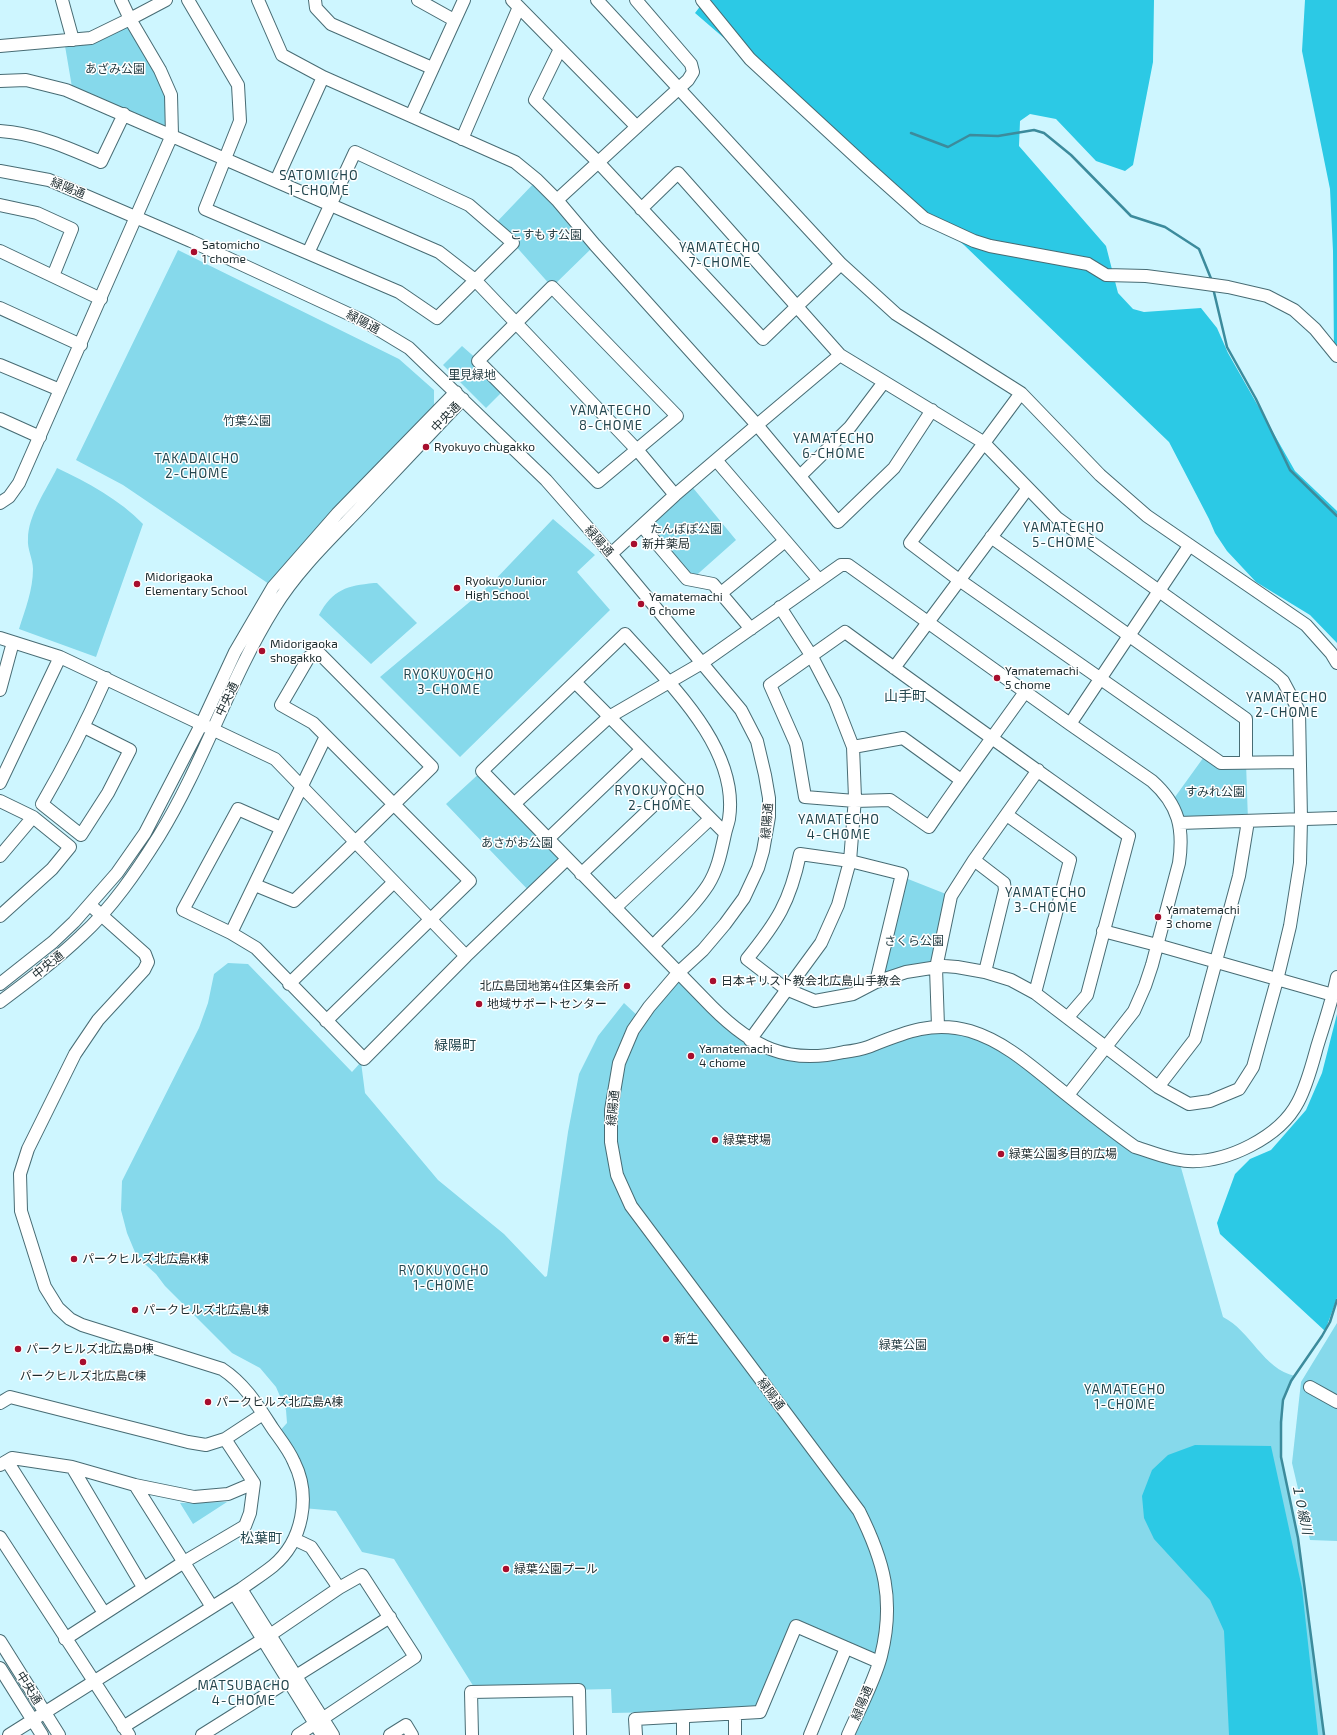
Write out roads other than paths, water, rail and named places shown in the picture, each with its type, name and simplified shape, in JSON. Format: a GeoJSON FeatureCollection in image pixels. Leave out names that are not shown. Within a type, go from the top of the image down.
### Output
{"type":"FeatureCollection","features":[{"type":"Feature","properties":{"kind":"street"},"geometry":{"type":"LineString","coordinates":[[62,0],[73,40]]}},
{"type":"Feature","properties":{"kind":"street"},"geometry":{"type":"LineString","coordinates":[[0,503],[8,497],[19,483],[81,345],[172,135],[171,95],[160,70],[130,20],[121,0]]}},
{"type":"Feature","properties":{"kind":"street"},"geometry":{"type":"LineString","coordinates":[[0,46],[91,38],[130,20],[166,0]]}},
{"type":"Feature","properties":{"kind":"street"},"geometry":{"type":"LineString","coordinates":[[188,0],[238,85],[240,121],[205,209],[399,292],[437,318],[513,244],[469,205],[355,152],[308,253]]}},
{"type":"Feature","properties":{"kind":"street"},"geometry":{"type":"LineString","coordinates":[[258,0],[282,55],[323,77],[515,162],[537,180],[557,200],[595,245],[757,425],[838,522],[894,468],[932,410]]}},
{"type":"Feature","properties":{"kind":"street"},"geometry":{"type":"LineString","coordinates":[[315,0],[316,8],[330,24],[432,68]]}},
{"type":"Feature","properties":{"kind":"street"},"geometry":{"type":"LineString","coordinates":[[418,0],[454,20]]}},
{"type":"Feature","properties":{"kind":"street"},"geometry":{"type":"LineString","coordinates":[[410,116],[464,0]]}},
{"type":"Feature","properties":{"kind":"street"},"geometry":{"type":"LineString","coordinates":[[597,0],[841,264],[896,314],[1021,393],[1100,475],[1147,516],[1306,625],[1337,662]]}},
{"type":"Feature","properties":{"kind":"street"},"geometry":{"type":"LineString","coordinates":[[557,200],[688,80],[693,72],[691,64],[636,0]]}},
{"type":"Feature","properties":{"kind":"street"},"geometry":{"type":"LineString","coordinates":[[702,0],[750,59],[867,168],[924,218],[974,241],[990,246],[1088,264],[1106,275],[1146,276],[1224,287],[1267,296],[1283,303],[1307,321],[1337,356]]}},
{"type":"Feature","properties":{"kind":"street"},"geometry":{"type":"LineString","coordinates":[[462,139],[516,4],[637,127]]}},
{"type":"Feature","properties":{"kind":"street"},"geometry":{"type":"LineString","coordinates":[[560,49],[535,100],[598,162],[640,209],[763,339],[841,264]]}},
{"type":"Feature","properties":{"kind":"street"},"geometry":{"type":"LineString","coordinates":[[276,181],[323,77]]}},
{"type":"Feature","properties":{"kind":"street"},"geometry":{"type":"LineString","coordinates":[[0,82],[26,80],[66,90],[439,252],[475,280],[637,450],[676,495]]}},
{"type":"Feature","properties":{"kind":"street"},"geometry":{"type":"LineString","coordinates":[[0,131],[13,132],[58,144],[101,162],[124,114]]}},
{"type":"Feature","properties":{"kind":"street","name":"緑陽通"},"geometry":{"type":"LineString","coordinates":[[0,171],[49,180],[191,241],[366,322],[409,348],[546,480],[611,554],[741,710],[757,741],[769,798],[769,817],[758,868],[744,898],[725,924],[703,950],[678,973],[658,995],[640,1018],[619,1063],[611,1110],[611,1134],[617,1175],[631,1206],[859,1511],[876,1548],[883,1569],[887,1593],[886,1628],[879,1662],[848,1735]]}},
{"type":"Feature","properties":{"kind":"street"},"geometry":{"type":"LineString","coordinates":[[640,209],[678,172],[840,355],[983,442],[1057,518],[1283,682],[1299,712],[1302,819],[1300,863],[1295,898],[1290,926],[1253,1067],[1239,1089],[1210,1101],[1189,1104],[1158,1087],[1035,993],[1011,980],[985,972],[957,967],[906,972],[876,982],[853,994],[814,1001],[786,989],[747,959],[780,915],[790,895],[800,854],[850,861],[902,874],[876,982]]}},
{"type":"Feature","properties":{"kind":"street"},"geometry":{"type":"LineString","coordinates":[[0,205],[37,214],[72,228],[53,276]]}},
{"type":"Feature","properties":{"kind":"street"},"geometry":{"type":"LineString","coordinates":[[0,251],[101,299]]}},
{"type":"Feature","properties":{"kind":"street"},"geometry":{"type":"LineString","coordinates":[[552,287],[677,416],[637,450],[598,482],[478,361],[552,287]]}},
{"type":"Feature","properties":{"kind":"street"},"geometry":{"type":"LineString","coordinates":[[0,308],[81,345]]}},
{"type":"Feature","properties":{"kind":"street"},"geometry":{"type":"LineString","coordinates":[[611,554],[716,460],[840,355]]}},
{"type":"Feature","properties":{"kind":"street"},"geometry":{"type":"LineString","coordinates":[[0,365],[60,390]]}},
{"type":"Feature","properties":{"kind":"street"},"geometry":{"type":"LineString","coordinates":[[800,476],[850,427],[884,382]]}},
{"type":"Feature","properties":{"kind":"street"},"geometry":{"type":"LineString","coordinates":[[1021,393],[983,442],[910,543],[959,580],[1221,763],[1300,762]]}},
{"type":"Feature","properties":{"kind":"street","name":"中央通"},"geometry":{"type":"LineString","coordinates":[[0,984],[53,942],[90,905],[117,873],[145,833],[274,608],[300,573],[460,396]]}},
{"type":"Feature","properties":{"kind":"street"},"geometry":{"type":"LineString","coordinates":[[0,419],[40,437]]}},
{"type":"Feature","properties":{"kind":"street"},"geometry":{"type":"LineString","coordinates":[[716,460],[819,580]]}},
{"type":"Feature","properties":{"kind":"street"},"geometry":{"type":"LineString","coordinates":[[894,668],[1028,488]]}},
{"type":"Feature","properties":{"kind":"street"},"geometry":{"type":"LineString","coordinates":[[642,526],[687,579],[713,584],[751,629]]}},
{"type":"Feature","properties":{"kind":"street"},"geometry":{"type":"LineString","coordinates":[[991,537],[1246,719],[1246,762]]}},
{"type":"Feature","properties":{"kind":"street"},"geometry":{"type":"LineString","coordinates":[[720,594],[785,541]]}},
{"type":"Feature","properties":{"kind":"street"},"geometry":{"type":"LineString","coordinates":[[1070,724],[1160,592],[1189,546]]}},
{"type":"Feature","properties":{"kind":"street"},"geometry":{"type":"LineString","coordinates":[[514,804],[609,717],[702,663],[841,565],[848,566],[1152,781],[1162,790],[1172,803],[1179,823],[1182,844],[1179,863],[1145,986],[1134,1011],[1068,1095]]}},
{"type":"Feature","properties":{"kind":"street"},"geometry":{"type":"LineString","coordinates":[[750,1040],[786,989],[822,943],[838,905],[850,861],[855,801],[852,747],[835,701],[812,655],[780,607]]}},
{"type":"Feature","properties":{"kind":"street"},"geometry":{"type":"LineString","coordinates":[[1025,692],[992,738],[961,780],[929,827],[890,800],[855,801],[805,797],[796,744],[770,685],[845,632],[894,668],[992,738],[1038,770],[1129,836],[1087,995],[1068,1017]]}},
{"type":"Feature","properties":{"kind":"street"},"geometry":{"type":"LineString","coordinates":[[653,946],[689,910],[708,884],[720,860],[729,818],[729,797],[725,774],[718,755],[704,729],[669,683],[625,634],[482,771],[678,973],[728,1023],[750,1040],[776,1052],[809,1058],[866,1047],[894,1035],[938,1026],[969,1031],[997,1041],[1135,1147],[1161,1156],[1188,1161],[1220,1157],[1251,1147],[1268,1135],[1298,1103],[1312,1063],[1337,977]]}},
{"type":"Feature","properties":{"kind":"street"},"geometry":{"type":"LineString","coordinates":[[0,638],[60,657],[275,759],[302,785],[393,883],[466,956]]}},
{"type":"Feature","properties":{"kind":"street"},"geometry":{"type":"LineString","coordinates":[[0,690],[13,642]]}},
{"type":"Feature","properties":{"kind":"street"},"geometry":{"type":"LineString","coordinates":[[255,885],[294,901],[356,842],[394,804],[432,767],[319,653],[309,657],[281,705],[313,723],[394,804],[470,881],[326,1021]]}},
{"type":"Feature","properties":{"kind":"street"},"geometry":{"type":"LineString","coordinates":[[0,783],[60,657]]}},
{"type":"Feature","properties":{"kind":"street"},"geometry":{"type":"LineString","coordinates":[[84,727],[130,750],[108,793],[81,835],[42,804],[61,773],[106,678]]}},
{"type":"Feature","properties":{"kind":"street"},"geometry":{"type":"LineString","coordinates":[[575,682],[675,785],[725,833]]}},
{"type":"Feature","properties":{"kind":"street","name":"中央通"},"geometry":{"type":"LineString","coordinates":[[0,1002],[58,957],[102,915],[137,870],[160,835],[207,726]]}},
{"type":"Feature","properties":{"kind":"street"},"geometry":{"type":"LineString","coordinates":[[231,933],[326,736]]}},
{"type":"Feature","properties":{"kind":"street"},"geometry":{"type":"LineString","coordinates":[[852,747],[903,738],[961,780]]}},
{"type":"Feature","properties":{"kind":"street"},"geometry":{"type":"LineString","coordinates":[[548,839],[641,750]]}},
{"type":"Feature","properties":{"kind":"street"},"geometry":{"type":"LineString","coordinates":[[938,1026],[936,968],[951,896],[974,860],[1038,770]]}},
{"type":"Feature","properties":{"kind":"street"},"geometry":{"type":"LineString","coordinates":[[581,874],[675,785]]}},
{"type":"Feature","properties":{"kind":"street"},"geometry":{"type":"LineString","coordinates":[[0,801],[33,817],[70,847],[52,869],[0,916]]}},
{"type":"Feature","properties":{"kind":"street"},"geometry":{"type":"LineString","coordinates":[[281,828],[238,809],[183,910],[231,933],[256,948],[364,1059],[466,956],[567,859]]}},
{"type":"Feature","properties":{"kind":"street"},"geometry":{"type":"LineString","coordinates":[[1007,815],[1070,860],[1035,993]]}},
{"type":"Feature","properties":{"kind":"street"},"geometry":{"type":"LineString","coordinates":[[0,856],[33,817]]}},
{"type":"Feature","properties":{"kind":"street"},"geometry":{"type":"LineString","coordinates":[[615,908],[710,818]]}},
{"type":"Feature","properties":{"kind":"street"},"geometry":{"type":"LineString","coordinates":[[1179,823],[1337,818]]}},
{"type":"Feature","properties":{"kind":"street"},"geometry":{"type":"LineString","coordinates":[[1158,1087],[1195,1039],[1239,876],[1248,821]]}},
{"type":"Feature","properties":{"kind":"street"},"geometry":{"type":"LineString","coordinates":[[974,860],[1004,883],[1005,890],[985,972]]}},
{"type":"Feature","properties":{"kind":"street"},"geometry":{"type":"LineString","coordinates":[[290,984],[393,883]]}},
{"type":"Feature","properties":{"kind":"street"},"geometry":{"type":"LineString","coordinates":[[10,1735],[44,1712],[238,1591],[274,1565],[294,1539],[300,1523],[303,1508],[300,1478],[294,1462],[240,1382],[222,1369],[82,1325],[70,1319],[58,1308],[45,1287],[23,1222],[19,1192],[20,1174],[28,1149],[62,1077],[84,1039],[98,1020],[144,970],[148,962],[145,954],[90,905]]}},
{"type":"Feature","properties":{"kind":"street"},"geometry":{"type":"LineString","coordinates":[[1103,932],[1157,945],[1333,995]]}},
{"type":"Feature","properties":{"kind":"street"},"geometry":{"type":"LineString","coordinates":[[1310,1386],[1337,1402]]}},
{"type":"Feature","properties":{"kind":"street"},"geometry":{"type":"LineString","coordinates":[[0,1403],[10,1397],[206,1445],[225,1439],[263,1414]]}},
{"type":"Feature","properties":{"kind":"street"},"geometry":{"type":"LineString","coordinates":[[65,1639],[144,1587],[245,1526],[250,1513],[254,1483],[225,1439]]}},
{"type":"Feature","properties":{"kind":"street"},"geometry":{"type":"LineString","coordinates":[[104,1613],[3,1463],[12,1458],[72,1467],[135,1484],[194,1497],[228,1494],[254,1483]]}},
{"type":"Feature","properties":{"kind":"street"},"geometry":{"type":"LineString","coordinates":[[72,1467],[144,1587]]}},
{"type":"Feature","properties":{"kind":"street"},"geometry":{"type":"LineString","coordinates":[[135,1484],[212,1607]]}},
{"type":"Feature","properties":{"kind":"street"},"geometry":{"type":"LineString","coordinates":[[0,1537],[126,1731],[339,1588],[362,1575],[415,1657],[298,1735]]}},
{"type":"Feature","properties":{"kind":"street"},"geometry":{"type":"LineString","coordinates":[[294,1539],[311,1547],[339,1588]]}},
{"type":"Feature","properties":{"kind":"street"},"geometry":{"type":"LineString","coordinates":[[238,1591],[319,1722],[333,1735]]}},
{"type":"Feature","properties":{"kind":"street"},"geometry":{"type":"LineString","coordinates":[[202,1735],[390,1617]]}},
{"type":"Feature","properties":{"kind":"street"},"geometry":{"type":"LineString","coordinates":[[636,1735],[635,1719],[760,1712],[796,1626],[879,1662]]}},
{"type":"Feature","properties":{"kind":"street","name":"中央通"},"geometry":{"type":"LineString","coordinates":[[0,1641],[59,1735]]}},
{"type":"Feature","properties":{"kind":"street"},"geometry":{"type":"LineString","coordinates":[[810,1735],[846,1648]]}},
{"type":"Feature","properties":{"kind":"street","name":"中央通"},"geometry":{"type":"LineString","coordinates":[[0,1668],[42,1735]]}},
{"type":"Feature","properties":{"kind":"street"},"geometry":{"type":"LineString","coordinates":[[472,1735],[471,1692],[579,1690],[580,1735]]}},
{"type":"Feature","properties":{"kind":"street"},"geometry":{"type":"LineString","coordinates":[[735,1714],[735,1735]]}},
{"type":"Feature","properties":{"kind":"street"},"geometry":{"type":"LineString","coordinates":[[683,1717],[683,1735]]}},
{"type":"Feature","properties":{"kind":"street"},"geometry":{"type":"LineString","coordinates":[[319,1722],[322,1735]]}},
{"type":"Feature","properties":{"kind":"street"},"geometry":{"type":"LineString","coordinates":[[390,1735],[406,1725],[412,1735]]}},
{"type":"Feature","properties":{"kind":"waterway"},"geometry":{"type":"LineString","coordinates":[[911,133],[948,147],[970,135],[998,136],[1034,130],[1044,133],[1071,155],[1131,216],[1165,227],[1199,249],[1212,281]]}},
{"type":"Feature","properties":{"kind":"waterway"},"geometry":{"type":"LineString","coordinates":[[1213,288],[1227,347],[1256,399],[1290,470],[1337,516]]}},
{"type":"Feature","properties":{"kind":"waterway","name":"１０線川"},"geometry":{"type":"LineString","coordinates":[[1324,1735],[1298,1538],[1281,1457],[1281,1422],[1283,1400],[1291,1381],[1330,1322],[1337,1300]]}},
{"type":"Feature","properties":{"kind":"place","name":"Satomicho 1 chome"},"geometry":{"type":"Point","coordinates":[194,252]}},
{"type":"Feature","properties":{"kind":"place","name":"Ryokuyo chugakko"},"geometry":{"type":"Point","coordinates":[426,447]}},
{"type":"Feature","properties":{"kind":"place","name":"新井薬局"},"geometry":{"type":"Point","coordinates":[634,544]}},
{"type":"Feature","properties":{"kind":"place","name":"Midorigaoka Elementary School"},"geometry":{"type":"Point","coordinates":[137,584]}},
{"type":"Feature","properties":{"kind":"place","name":"Ryokuyo Junior High School"},"geometry":{"type":"Point","coordinates":[457,588]}},
{"type":"Feature","properties":{"kind":"place","name":"Yamatemachi 6 chome"},"geometry":{"type":"Point","coordinates":[641,604]}},
{"type":"Feature","properties":{"kind":"place","name":"Midorigaoka shogakko"},"geometry":{"type":"Point","coordinates":[262,651]}},
{"type":"Feature","properties":{"kind":"place","name":"Yamatemachi 5 chome"},"geometry":{"type":"Point","coordinates":[997,678]}},
{"type":"Feature","properties":{"kind":"place","name":"Yamatemachi 3 chome"},"geometry":{"type":"Point","coordinates":[1158,917]}},
{"type":"Feature","properties":{"kind":"place","name":"日本キリスト教会北広島山手教会"},"geometry":{"type":"Point","coordinates":[713,981]}},
{"type":"Feature","properties":{"kind":"place","name":"北広島団地第4住区集会所"},"geometry":{"type":"Point","coordinates":[627,986]}},
{"type":"Feature","properties":{"kind":"place","name":"地域サポートセンター"},"geometry":{"type":"Point","coordinates":[479,1004]}},
{"type":"Feature","properties":{"kind":"place","name":"Yamatemachi 4 chome"},"geometry":{"type":"Point","coordinates":[691,1056]}},
{"type":"Feature","properties":{"kind":"place","name":"緑葉球場"},"geometry":{"type":"Point","coordinates":[715,1140]}},
{"type":"Feature","properties":{"kind":"place","name":"緑葉公園多目的広場"},"geometry":{"type":"Point","coordinates":[1001,1154]}},
{"type":"Feature","properties":{"kind":"place","name":"パークヒルズ北広島K棟"},"geometry":{"type":"Point","coordinates":[74,1259]}},
{"type":"Feature","properties":{"kind":"place","name":"パークヒルズ北広島L棟"},"geometry":{"type":"Point","coordinates":[135,1310]}},
{"type":"Feature","properties":{"kind":"place","name":"新生"},"geometry":{"type":"Point","coordinates":[666,1339]}},
{"type":"Feature","properties":{"kind":"place","name":"パークヒルズ北広島D棟"},"geometry":{"type":"Point","coordinates":[18,1349]}},
{"type":"Feature","properties":{"kind":"place","name":"パークヒルズ北広島C棟"},"geometry":{"type":"Point","coordinates":[83,1362]}},
{"type":"Feature","properties":{"kind":"place","name":"パークヒルズ北広島A棟"},"geometry":{"type":"Point","coordinates":[208,1402]}},
{"type":"Feature","properties":{"kind":"place","name":"緑葉公園プール"},"geometry":{"type":"Point","coordinates":[506,1569]}},
{"type":"Feature","properties":{"kind":"district","name":"SATOMICHO 1-CHOME"},"geometry":{"type":"Point","coordinates":[319,184]}},
{"type":"Feature","properties":{"kind":"district","name":"YAMATECHO 7-CHOME"},"geometry":{"type":"Point","coordinates":[720,256]}},
{"type":"Feature","properties":{"kind":"district","name":"YAMATECHO 8-CHOME"},"geometry":{"type":"Point","coordinates":[611,418]}},
{"type":"Feature","properties":{"kind":"district","name":"YAMATECHO 6-CHOME"},"geometry":{"type":"Point","coordinates":[834,446]}},
{"type":"Feature","properties":{"kind":"district","name":"TAKADAICHO 2-CHOME"},"geometry":{"type":"Point","coordinates":[197,466]}},
{"type":"Feature","properties":{"kind":"district","name":"YAMATECHO 5-CHOME"},"geometry":{"type":"Point","coordinates":[1064,536]}},
{"type":"Feature","properties":{"kind":"district","name":"RYOKUYOCHO 3-CHOME"},"geometry":{"type":"Point","coordinates":[449,682]}},
{"type":"Feature","properties":{"kind":"district","name":"山手町"},"geometry":{"type":"Point","coordinates":[905,696]}},
{"type":"Feature","properties":{"kind":"district","name":"YAMATECHO 2-CHOME"},"geometry":{"type":"Point","coordinates":[1287,706]}},
{"type":"Feature","properties":{"kind":"district","name":"RYOKUYOCHO 2-CHOME"},"geometry":{"type":"Point","coordinates":[660,798]}},
{"type":"Feature","properties":{"kind":"district","name":"YAMATECHO 4-CHOME"},"geometry":{"type":"Point","coordinates":[839,828]}},
{"type":"Feature","properties":{"kind":"district","name":"YAMATECHO 3-CHOME"},"geometry":{"type":"Point","coordinates":[1046,900]}},
{"type":"Feature","properties":{"kind":"district","name":"緑陽町"},"geometry":{"type":"Point","coordinates":[455,1045]}},
{"type":"Feature","properties":{"kind":"district","name":"RYOKUYOCHO 1-CHOME"},"geometry":{"type":"Point","coordinates":[444,1278]}},
{"type":"Feature","properties":{"kind":"district","name":"YAMATECHO 1-CHOME"},"geometry":{"type":"Point","coordinates":[1125,1398]}},
{"type":"Feature","properties":{"kind":"district","name":"松葉町"},"geometry":{"type":"Point","coordinates":[261,1538]}},
{"type":"Feature","properties":{"kind":"district","name":"MATSUBACHO 4-CHOME"},"geometry":{"type":"Point","coordinates":[244,1694]}},
{"type":"Feature","properties":{"kind":"park label","name":"あざみ公園"},"geometry":{"type":"Point","coordinates":[115,69]}},
{"type":"Feature","properties":{"kind":"park label","name":"こすもす公園"},"geometry":{"type":"Point","coordinates":[546,235]}},
{"type":"Feature","properties":{"kind":"park label","name":"里見緑地"},"geometry":{"type":"Point","coordinates":[472,375]}},
{"type":"Feature","properties":{"kind":"park label","name":"竹葉公園"},"geometry":{"type":"Point","coordinates":[247,421]}},
{"type":"Feature","properties":{"kind":"park label","name":"たんぽぽ公園"},"geometry":{"type":"Point","coordinates":[686,529]}},
{"type":"Feature","properties":{"kind":"park label","name":"すみれ公園"},"geometry":{"type":"Point","coordinates":[1215,792]}},
{"type":"Feature","properties":{"kind":"park label","name":"あさがお公園"},"geometry":{"type":"Point","coordinates":[517,843]}},
{"type":"Feature","properties":{"kind":"park label","name":"さくら公園"},"geometry":{"type":"Point","coordinates":[914,941]}},
{"type":"Feature","properties":{"kind":"park label","name":"緑葉公園"},"geometry":{"type":"Point","coordinates":[903,1345]}}]}
